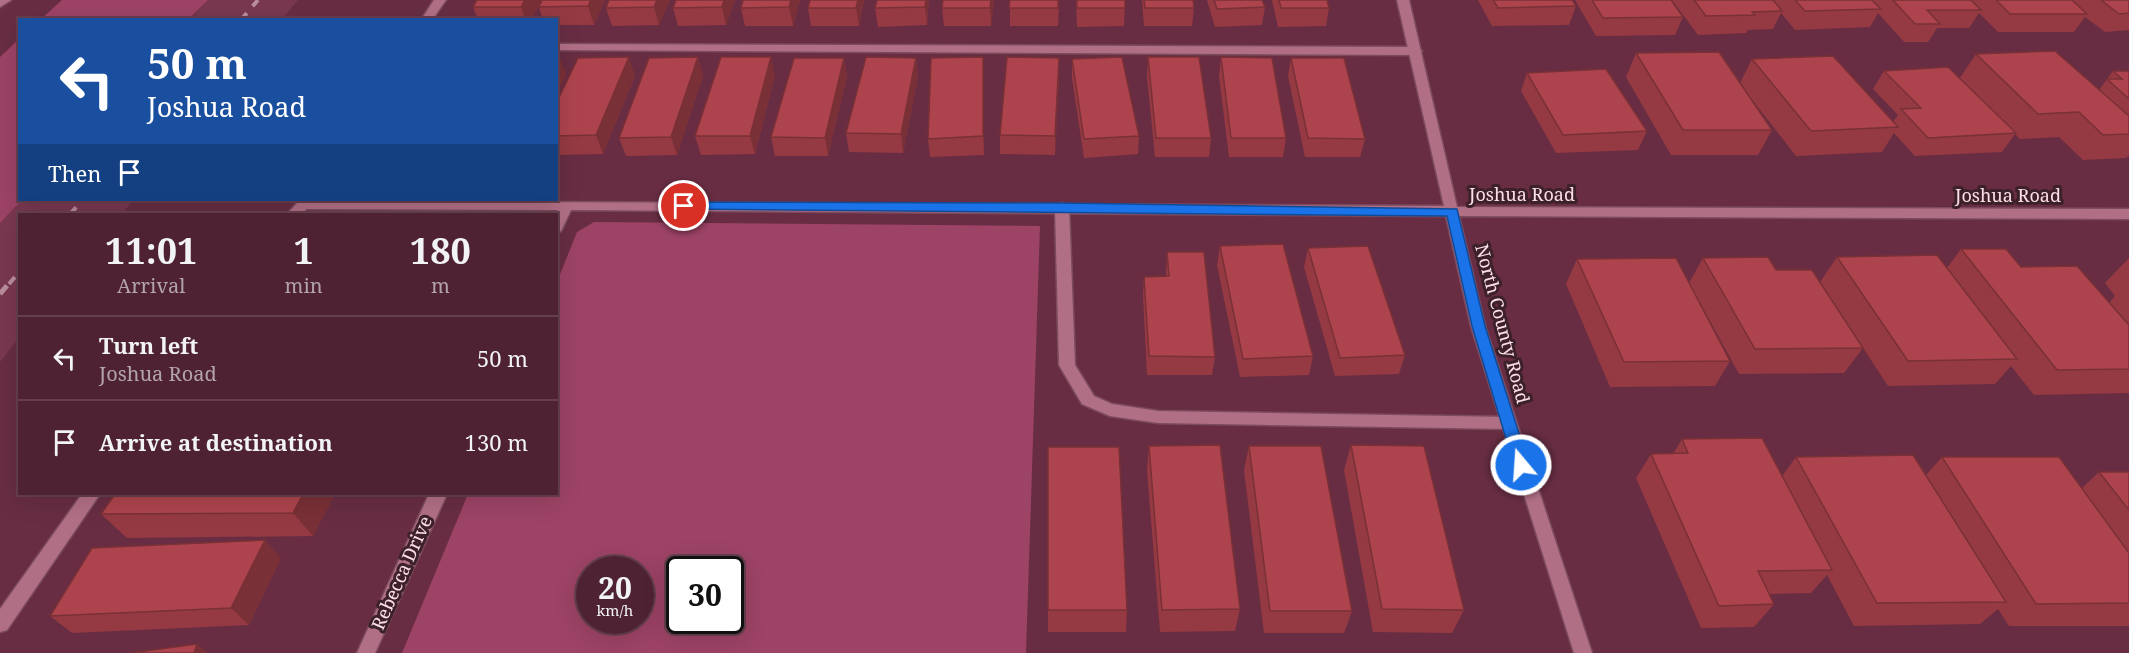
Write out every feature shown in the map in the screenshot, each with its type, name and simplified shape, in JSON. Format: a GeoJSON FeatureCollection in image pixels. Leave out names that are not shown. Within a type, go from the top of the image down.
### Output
{"type":"FeatureCollection","features":[{"type":"Feature","properties":{"kind":"street"},"geometry":{"type":"LineString","coordinates":[[0,4],[5,0]]}},
{"type":"Feature","properties":{"kind":"street"},"geometry":{"type":"LineString","coordinates":[[427,18],[440,0]]}},
{"type":"Feature","properties":{"kind":"street","name":"North County Road"},"geometry":{"type":"LineString","coordinates":[[1403,0],[1478,326],[1583,653]]}},
{"type":"Feature","properties":{"kind":"street"},"geometry":{"type":"LineString","coordinates":[[558,47],[1416,51]]}},
{"type":"Feature","properties":{"kind":"street"},"geometry":{"type":"LineString","coordinates":[[558,224],[567,205]]}},
{"type":"Feature","properties":{"kind":"street","name":"Joshua Road"},"geometry":{"type":"LineString","coordinates":[[301,206],[1062,207],[1453,212],[2129,214]]}},
{"type":"Feature","properties":{"kind":"street"},"geometry":{"type":"LineString","coordinates":[[1062,207],[1067,364],[1088,400],[1110,410],[1158,417],[1508,423]]}},
{"type":"Feature","properties":{"kind":"street"},"geometry":{"type":"LineString","coordinates":[[0,624],[89,495]]}},
{"type":"Feature","properties":{"kind":"street","name":"Rebecca Drive"},"geometry":{"type":"LineString","coordinates":[[366,653],[438,495]]}},
{"type":"Feature","properties":{"kind":"shaded area"},"geometry":{"type":"Polygon","coordinates":[[[62,0],[208,0],[190,18],[42,18],[62,0]]]}},
{"type":"Feature","properties":{"kind":"shaded area"},"geometry":{"type":"Polygon","coordinates":[[[208,0],[298,0],[283,18],[192,18],[208,0]]]}},
{"type":"Feature","properties":{"kind":"shaded area"},"geometry":{"type":"Polygon","coordinates":[[[18,40],[18,201],[21,201],[0,223],[0,57],[18,40]]]}},
{"type":"Feature","properties":{"kind":"shaded area"},"geometry":{"type":"Polygon","coordinates":[[[21,201],[133,201],[122,213],[18,213],[18,339],[0,362],[0,223],[21,201]]]}},
{"type":"Feature","properties":{"kind":"shaded area"},"geometry":{"type":"Polygon","coordinates":[[[594,222],[1040,226],[1026,653],[402,653],[468,495],[558,495],[558,280],[577,232],[594,222]]]}},
{"type":"Feature","properties":{"kind":"building"},"geometry":{"type":"Polygon","coordinates":[[[477,0],[525,0],[521,7],[473,7],[477,0]]]}},
{"type":"Feature","properties":{"kind":"building"},"geometry":{"type":"Polygon","coordinates":[[[542,0],[591,0],[588,6],[539,7],[542,0]]]}},
{"type":"Feature","properties":{"kind":"building"},"geometry":{"type":"Polygon","coordinates":[[[609,0],[657,0],[654,7],[606,8],[609,0]]]}},
{"type":"Feature","properties":{"kind":"building"},"geometry":{"type":"Polygon","coordinates":[[[676,0],[724,0],[722,7],[673,8],[676,0]]]}},
{"type":"Feature","properties":{"kind":"building"},"geometry":{"type":"Polygon","coordinates":[[[743,0],[791,0],[789,7],[741,8],[743,0]]]}},
{"type":"Feature","properties":{"kind":"building"},"geometry":{"type":"Polygon","coordinates":[[[810,0],[858,0],[856,8],[808,8],[810,0]]]}},
{"type":"Feature","properties":{"kind":"building"},"geometry":{"type":"Polygon","coordinates":[[[877,0],[926,0],[925,7],[875,8],[877,0]]]}},
{"type":"Feature","properties":{"kind":"building"},"geometry":{"type":"Polygon","coordinates":[[[943,0],[991,0],[990,8],[942,8],[943,0]]]}},
{"type":"Feature","properties":{"kind":"building"},"geometry":{"type":"Polygon","coordinates":[[[1010,0],[1058,0],[1058,8],[1009,8],[1010,0]]]}},
{"type":"Feature","properties":{"kind":"building"},"geometry":{"type":"Polygon","coordinates":[[[1077,0],[1125,0],[1125,8],[1077,8],[1077,0]]]}},
{"type":"Feature","properties":{"kind":"building"},"geometry":{"type":"Polygon","coordinates":[[[1144,0],[1193,0],[1194,8],[1145,8],[1144,0]]]}},
{"type":"Feature","properties":{"kind":"building"},"geometry":{"type":"Polygon","coordinates":[[[1214,0],[1262,0],[1265,7],[1217,9],[1214,0]]]}},
{"type":"Feature","properties":{"kind":"building"},"geometry":{"type":"Polygon","coordinates":[[[1279,0],[1327,0],[1329,8],[1281,8],[1279,0]]]}},
{"type":"Feature","properties":{"kind":"building"},"geometry":{"type":"Polygon","coordinates":[[[1493,0],[1572,0],[1576,6],[1498,8],[1493,0]]]}},
{"type":"Feature","properties":{"kind":"building"},"geometry":{"type":"Polygon","coordinates":[[[1592,0],[1671,0],[1683,17],[1603,18],[1592,0]]]}},
{"type":"Feature","properties":{"kind":"building"},"geometry":{"type":"Polygon","coordinates":[[[1694,0],[1773,0],[1782,11],[1752,12],[1755,15],[1706,16],[1694,0]]]}},
{"type":"Feature","properties":{"kind":"building"},"geometry":{"type":"Polygon","coordinates":[[[1795,0],[1872,0],[1881,9],[1805,11],[1795,0]]]}},
{"type":"Feature","properties":{"kind":"building"},"geometry":{"type":"Polygon","coordinates":[[[1893,0],[1971,0],[1981,10],[1927,10],[1940,24],[1915,24],[1893,0]]]}},
{"type":"Feature","properties":{"kind":"building"},"geometry":{"type":"Polygon","coordinates":[[[1996,0],[2072,0],[2087,14],[2010,14],[1996,0]]]}},
{"type":"Feature","properties":{"kind":"building"},"geometry":{"type":"Polygon","coordinates":[[[2101,0],[2129,0],[2129,13],[2119,14],[2101,0]]]}},
{"type":"Feature","properties":{"kind":"building"},"geometry":{"type":"Polygon","coordinates":[[[2055,51],[2129,116],[2129,134],[2103,135],[2079,112],[2038,114],[1976,54],[2055,51]]]}},
{"type":"Feature","properties":{"kind":"building"},"geometry":{"type":"Polygon","coordinates":[[[1719,52],[1772,130],[1683,130],[1636,53],[1719,52]]]}},
{"type":"Feature","properties":{"kind":"building"},"geometry":{"type":"Polygon","coordinates":[[[1833,56],[1898,127],[1811,131],[1752,59],[1833,56]]]}},
{"type":"Feature","properties":{"kind":"building"},"geometry":{"type":"Polygon","coordinates":[[[629,57],[596,135],[558,136],[558,100],[578,58],[629,57]]]}},
{"type":"Feature","properties":{"kind":"building"},"geometry":{"type":"Polygon","coordinates":[[[698,57],[671,137],[619,138],[649,58],[698,57]]]}},
{"type":"Feature","properties":{"kind":"building"},"geometry":{"type":"Polygon","coordinates":[[[721,57],[771,57],[750,136],[695,136],[721,57]]]}},
{"type":"Feature","properties":{"kind":"building"},"geometry":{"type":"Polygon","coordinates":[[[866,57],[916,58],[901,134],[846,133],[866,57]]]}},
{"type":"Feature","properties":{"kind":"building"},"geometry":{"type":"Polygon","coordinates":[[[983,57],[983,136],[928,139],[931,58],[983,57]]]}},
{"type":"Feature","properties":{"kind":"building"},"geometry":{"type":"Polygon","coordinates":[[[1007,57],[1059,58],[1055,136],[1000,135],[1007,57]]]}},
{"type":"Feature","properties":{"kind":"building"},"geometry":{"type":"Polygon","coordinates":[[[1122,57],[1139,136],[1084,139],[1072,59],[1122,57]]]}},
{"type":"Feature","properties":{"kind":"building"},"geometry":{"type":"Polygon","coordinates":[[[1148,57],[1199,57],[1211,138],[1156,138],[1148,57]]]}},
{"type":"Feature","properties":{"kind":"building"},"geometry":{"type":"Polygon","coordinates":[[[1221,57],[1272,58],[1286,138],[1231,138],[1221,57]]]}},
{"type":"Feature","properties":{"kind":"building"},"geometry":{"type":"Polygon","coordinates":[[[794,58],[844,58],[825,138],[771,137],[794,58]]]}},
{"type":"Feature","properties":{"kind":"building"},"geometry":{"type":"Polygon","coordinates":[[[1291,58],[1344,58],[1365,139],[1308,138],[1291,58]]]}},
{"type":"Feature","properties":{"kind":"building"},"geometry":{"type":"Polygon","coordinates":[[[1948,67],[2016,133],[1928,138],[1901,109],[1921,108],[1884,71],[1948,67]]]}},
{"type":"Feature","properties":{"kind":"building"},"geometry":{"type":"Polygon","coordinates":[[[1606,69],[1647,131],[1563,135],[1527,73],[1606,69]]]}},
{"type":"Feature","properties":{"kind":"building"},"geometry":{"type":"Polygon","coordinates":[[[2113,71],[2129,71],[2129,99],[2107,79],[2122,79],[2113,71]]]}},
{"type":"Feature","properties":{"kind":"building"},"geometry":{"type":"Polygon","coordinates":[[[1283,244],[1313,356],[1243,359],[1220,246],[1283,244]]]}},
{"type":"Feature","properties":{"kind":"building"},"geometry":{"type":"Polygon","coordinates":[[[1368,246],[1405,355],[1340,358],[1308,248],[1368,246]]]}},
{"type":"Feature","properties":{"kind":"building"},"geometry":{"type":"Polygon","coordinates":[[[1961,249],[2006,249],[2021,267],[2077,266],[2129,325],[2129,369],[2057,370],[1961,249]]]}},
{"type":"Feature","properties":{"kind":"building"},"geometry":{"type":"Polygon","coordinates":[[[1167,252],[1204,252],[1215,357],[1149,356],[1144,277],[1169,276],[1167,252]]]}},
{"type":"Feature","properties":{"kind":"building"},"geometry":{"type":"Polygon","coordinates":[[[1937,255],[2017,359],[1908,361],[1837,257],[1937,255]]]}},
{"type":"Feature","properties":{"kind":"building"},"geometry":{"type":"Polygon","coordinates":[[[1768,257],[1776,270],[1812,270],[1863,348],[1755,349],[1703,258],[1768,257]]]}},
{"type":"Feature","properties":{"kind":"building"},"geometry":{"type":"Polygon","coordinates":[[[1676,258],[1730,361],[1624,362],[1577,259],[1676,258]]]}},
{"type":"Feature","properties":{"kind":"building"},"geometry":{"type":"Polygon","coordinates":[[[1762,438],[1832,570],[1758,571],[1774,604],[1719,606],[1651,454],[1688,453],[1682,439],[1762,438]]]}},
{"type":"Feature","properties":{"kind":"building"},"geometry":{"type":"Polygon","coordinates":[[[1220,445],[1240,609],[1162,610],[1149,446],[1220,445]]]}},
{"type":"Feature","properties":{"kind":"building"},"geometry":{"type":"Polygon","coordinates":[[[1351,445],[1424,446],[1464,610],[1382,609],[1351,445]]]}},
{"type":"Feature","properties":{"kind":"building"},"geometry":{"type":"Polygon","coordinates":[[[1249,446],[1321,446],[1352,611],[1270,611],[1249,446]]]}},
{"type":"Feature","properties":{"kind":"building"},"geometry":{"type":"Polygon","coordinates":[[[1048,447],[1119,447],[1127,610],[1048,610],[1048,447]]]}},
{"type":"Feature","properties":{"kind":"building"},"geometry":{"type":"Polygon","coordinates":[[[1913,455],[2006,602],[1877,603],[1796,457],[1913,455]]]}},
{"type":"Feature","properties":{"kind":"building"},"geometry":{"type":"Polygon","coordinates":[[[1942,457],[2059,457],[2129,553],[2129,603],[2036,604],[1942,457]]]}},
{"type":"Feature","properties":{"kind":"building"},"geometry":{"type":"Polygon","coordinates":[[[2099,472],[2129,472],[2129,510],[2099,472]]]}},
{"type":"Feature","properties":{"kind":"building"},"geometry":{"type":"Polygon","coordinates":[[[114,495],[302,495],[293,513],[101,514],[114,495]]]}},
{"type":"Feature","properties":{"kind":"building"},"geometry":{"type":"Polygon","coordinates":[[[265,540],[231,608],[50,616],[92,548],[265,540]]]}},
{"type":"Feature","properties":{"kind":"building"},"geometry":{"type":"Polygon","coordinates":[[[197,644],[194,653],[131,653],[197,644]]]}},
{"type":"Feature","properties":{"kind":"railway"},"geometry":{"type":"LineString","coordinates":[[243,18],[258,0]]}},
{"type":"Feature","properties":{"kind":"railway"},"geometry":{"type":"LineString","coordinates":[[71,213],[82,201]]}},
{"type":"Feature","properties":{"kind":"railway"},"geometry":{"type":"LineString","coordinates":[[9,284],[18,273]]}},
{"type":"Feature","properties":{"kind":"railway"},"geometry":{"type":"LineString","coordinates":[[0,294],[10,282]]}},
{"type":"Feature","properties":{"kind":"route"},"geometry":{"type":"LineString","coordinates":[[684,206],[1062,207],[1453,212],[1478,326],[1521,465]]}}]}
